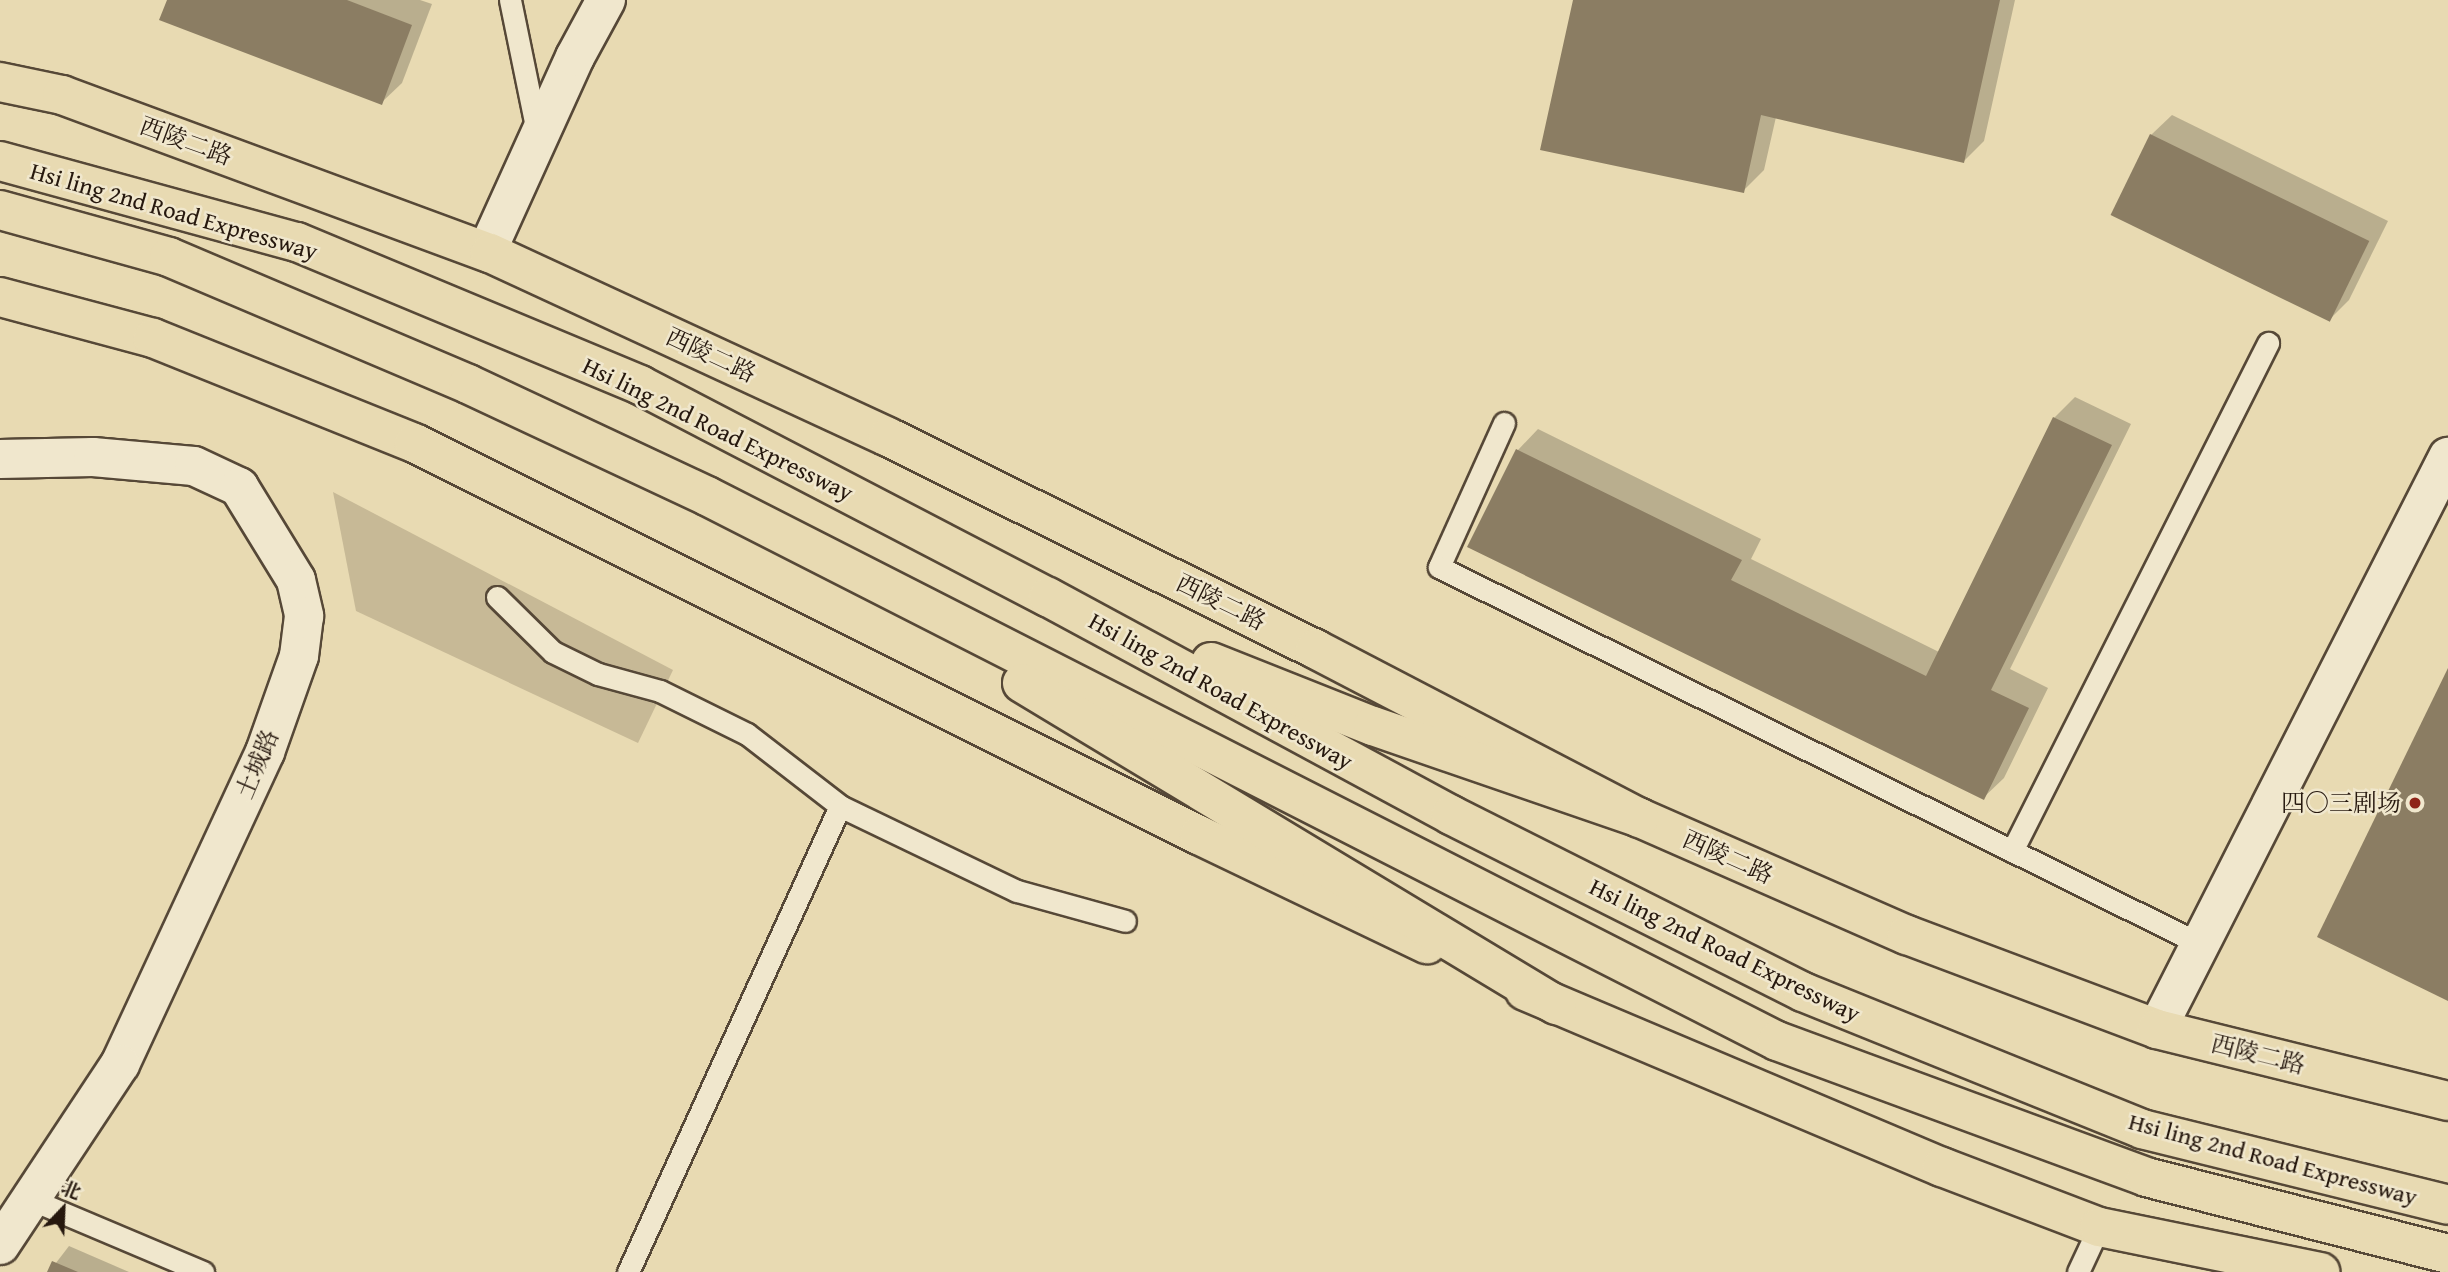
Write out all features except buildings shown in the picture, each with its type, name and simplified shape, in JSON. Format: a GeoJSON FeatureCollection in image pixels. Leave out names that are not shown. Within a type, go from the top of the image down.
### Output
{"type":"FeatureCollection","features":[{"type":"Feature","properties":{"kind":"main road","name":"西陵二路"},"geometry":{"type":"LineString","coordinates":[[0,82],[62,95],[487,251],[900,443],[1315,649],[1640,818],[1907,935],[2157,1029],[2448,1101]]}},
{"type":"Feature","properties":{"kind":"main road","name":"Hsi ling 2nd Road Expressway"},"geometry":{"type":"LineString","coordinates":[[0,161],[297,242],[640,385],[1048,597],[1451,815],[1803,992],[2142,1129],[2448,1205]]}},
{"type":"Feature","properties":{"kind":"main road","name":"Hsi ling 2nd Road Expressway"},"geometry":{"type":"LineString","coordinates":[[0,209],[169,257],[468,384],[707,496],[1776,1041],[2146,1177],[2448,1254]]}},
{"type":"Feature","properties":{"kind":"main road"},"geometry":{"type":"LineString","coordinates":[[0,297],[153,338],[414,443],[1199,835],[1556,1005],[2099,1227],[2320,1272]]}},
{"type":"Feature","properties":{"kind":"main road"},"geometry":{"type":"LineString","coordinates":[[707,496],[1556,1005]]}},
{"type":"Feature","properties":{"kind":"main road"},"geometry":{"type":"LineString","coordinates":[[1048,597],[1373,726],[1640,818]]}},
{"type":"Feature","properties":{"kind":"street"},"geometry":{"type":"LineString","coordinates":[[487,251],[575,57],[606,0]]}},
{"type":"Feature","properties":{"kind":"street","name":"土城路"},"geometry":{"type":"LineString","coordinates":[[0,459],[93,457],[194,466],[239,487],[296,580],[303,616],[299,656],[265,752],[120,1064],[0,1245]]}},
{"type":"Feature","properties":{"kind":"street"},"geometry":{"type":"LineString","coordinates":[[2157,1029],[2448,457]]}},
{"type":"Feature","properties":{"kind":"lane"},"geometry":{"type":"LineString","coordinates":[[510,0],[539,141]]}},
{"type":"Feature","properties":{"kind":"lane"},"geometry":{"type":"LineString","coordinates":[[2012,851],[2268,343]]}},
{"type":"Feature","properties":{"kind":"lane"},"geometry":{"type":"LineString","coordinates":[[1504,423],[1439,567],[2200,944]]}},
{"type":"Feature","properties":{"kind":"lane"},"geometry":{"type":"LineString","coordinates":[[497,597],[553,652],[598,674],[660,691],[747,734],[840,806],[1017,891],[1125,921]]}},
{"type":"Feature","properties":{"kind":"lane"},"geometry":{"type":"LineString","coordinates":[[628,1272],[840,806]]}},
{"type":"Feature","properties":{"kind":"lane"},"geometry":{"type":"LineString","coordinates":[[30,1199],[203,1272]]}},
{"type":"Feature","properties":{"kind":"lane"},"geometry":{"type":"LineString","coordinates":[[2078,1272],[2099,1227]]}},
{"type":"Feature","properties":{"kind":"shaded area"},"geometry":{"type":"Polygon","coordinates":[[[333,492],[673,670],[638,743],[356,611],[333,492]]]}},
{"type":"Feature","properties":{"kind":"place","name":"四〇三剧场"},"geometry":{"type":"Point","coordinates":[2415,803]}}]}
